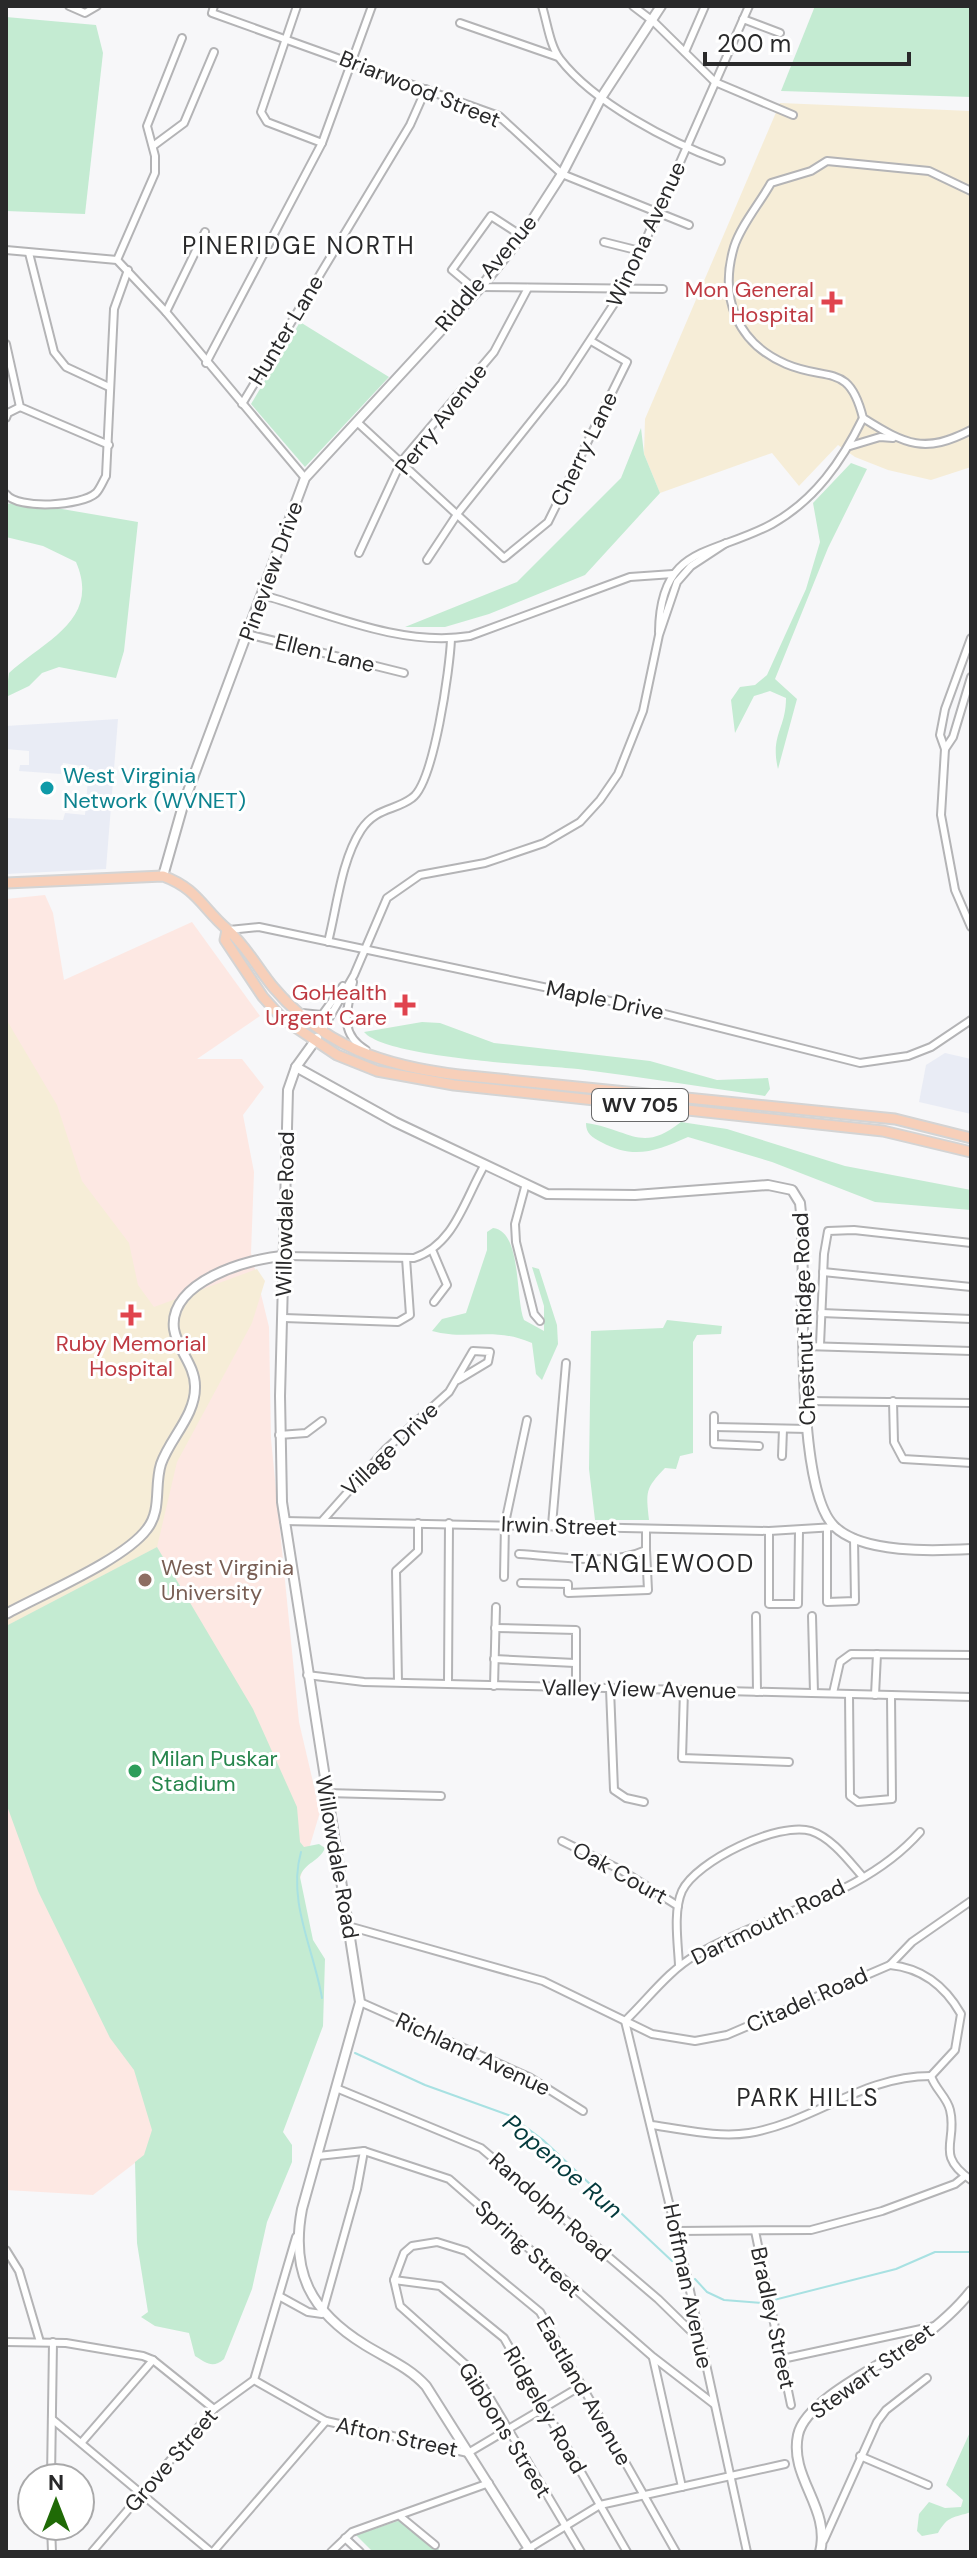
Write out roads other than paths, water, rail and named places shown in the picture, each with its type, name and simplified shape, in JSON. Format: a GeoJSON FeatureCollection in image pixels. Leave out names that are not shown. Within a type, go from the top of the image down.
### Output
{"type":"FeatureCollection","features":[{"type":"Feature","properties":{"kind":"main road"},"geometry":{"type":"LineString","coordinates":[[6,883],[163,876]]}},
{"type":"Feature","properties":{"kind":"main road","name":"WV 705"},"geometry":{"type":"LineString","coordinates":[[163,876],[191,889],[227,930],[239,938],[272,986],[321,1032],[350,1049],[392,1064],[459,1075],[895,1119],[971,1138]]}},
{"type":"Feature","properties":{"kind":"main road","name":"WV 705"},"geometry":{"type":"LineString","coordinates":[[227,930],[225,940],[263,997],[314,1042],[366,1067],[418,1081],[883,1131],[969,1152]]}},
{"type":"Feature","properties":{"kind":"street"},"geometry":{"type":"LineString","coordinates":[[69,6],[85,13],[97,6]]}},
{"type":"Feature","properties":{"kind":"street"},"geometry":{"type":"LineString","coordinates":[[297,6],[261,112],[267,122],[322,143]]}},
{"type":"Feature","properties":{"kind":"street"},"geometry":{"type":"LineString","coordinates":[[206,363],[322,143],[372,6]]}},
{"type":"Feature","properties":{"kind":"street"},"geometry":{"type":"LineString","coordinates":[[542,6],[558,57]]}},
{"type":"Feature","properties":{"kind":"street"},"geometry":{"type":"LineString","coordinates":[[633,6],[654,22],[715,82],[793,115]]}},
{"type":"Feature","properties":{"kind":"street","name":"Riddle Avenue"},"geometry":{"type":"LineString","coordinates":[[305,478],[481,287],[522,236],[562,174],[601,98],[654,22],[661,6]]}},
{"type":"Feature","properties":{"kind":"street"},"geometry":{"type":"LineString","coordinates":[[685,52],[705,6]]}},
{"type":"Feature","properties":{"kind":"street","name":"Winona Avenue"},"geometry":{"type":"LineString","coordinates":[[427,560],[458,513],[562,383],[625,287],[749,6]]}},
{"type":"Feature","properties":{"kind":"street","name":"Briarwood Street"},"geometry":{"type":"LineString","coordinates":[[213,9],[285,39],[499,116],[562,174],[689,225]]}},
{"type":"Feature","properties":{"kind":"street"},"geometry":{"type":"LineString","coordinates":[[743,19],[780,33]]}},
{"type":"Feature","properties":{"kind":"street"},"geometry":{"type":"LineString","coordinates":[[460,23],[558,57],[601,98],[686,147],[721,161]]}},
{"type":"Feature","properties":{"kind":"street"},"geometry":{"type":"LineString","coordinates":[[6,250],[117,260],[155,173],[153,146],[147,126],[182,38]]}},
{"type":"Feature","properties":{"kind":"street"},"geometry":{"type":"LineString","coordinates":[[153,146],[184,123],[214,52]]}},
{"type":"Feature","properties":{"kind":"street","name":"Hunter Lane"},"geometry":{"type":"LineString","coordinates":[[242,404],[410,125],[426,89]]}},
{"type":"Feature","properties":{"kind":"street"},"geometry":{"type":"LineString","coordinates":[[659,635],[677,582],[691,566],[726,543],[773,523],[824,484],[850,446],[863,418],[857,393],[840,377],[787,364],[746,338],[729,299],[735,244],[771,183],[811,171],[827,161],[929,171],[971,191]]}},
{"type":"Feature","properties":{"kind":"street"},"geometry":{"type":"LineString","coordinates":[[522,236],[491,216],[452,270],[471,286],[481,287],[663,289]]}},
{"type":"Feature","properties":{"kind":"street"},"geometry":{"type":"LineString","coordinates":[[166,312],[205,232]]}},
{"type":"Feature","properties":{"kind":"street"},"geometry":{"type":"LineString","coordinates":[[604,242],[640,251]]}},
{"type":"Feature","properties":{"kind":"street"},"geometry":{"type":"LineString","coordinates":[[29,253],[54,352],[66,367],[109,387]]}},
{"type":"Feature","properties":{"kind":"street","name":"Pineview Drive"},"geometry":{"type":"LineString","coordinates":[[117,260],[166,312],[305,478],[184,802],[163,876]]}},
{"type":"Feature","properties":{"kind":"street"},"geometry":{"type":"LineString","coordinates":[[6,494],[10,499],[26,504],[81,501],[96,493],[106,476],[114,309],[128,270]]}},
{"type":"Feature","properties":{"kind":"street","name":"Perry Avenue"},"geometry":{"type":"LineString","coordinates":[[359,553],[401,462],[494,352],[528,288]]}},
{"type":"Feature","properties":{"kind":"street","name":"Cherry Lane"},"geometry":{"type":"LineString","coordinates":[[458,513],[504,558],[548,522],[627,362],[591,341]]}},
{"type":"Feature","properties":{"kind":"street"},"geometry":{"type":"LineString","coordinates":[[6,344],[20,407]]}},
{"type":"Feature","properties":{"kind":"street"},"geometry":{"type":"LineString","coordinates":[[6,418],[8,413],[20,407],[109,445]]}},
{"type":"Feature","properties":{"kind":"street"},"geometry":{"type":"LineString","coordinates":[[863,418],[894,438]]}},
{"type":"Feature","properties":{"kind":"street"},"geometry":{"type":"LineString","coordinates":[[357,422],[458,513]]}},
{"type":"Feature","properties":{"kind":"street"},"geometry":{"type":"LineString","coordinates":[[850,446],[880,437],[927,447],[946,443],[971,430]]}},
{"type":"Feature","properties":{"kind":"street"},"geometry":{"type":"LineString","coordinates":[[392,1064],[361,1047],[348,1032],[345,1019],[362,949],[387,898],[420,875],[496,860],[544,843],[580,822],[618,774],[643,711],[668,582],[689,559],[714,545],[726,543]]}},
{"type":"Feature","properties":{"kind":"street"},"geometry":{"type":"LineString","coordinates":[[651,574],[668,582],[677,582]]}},
{"type":"Feature","properties":{"kind":"street"},"geometry":{"type":"LineString","coordinates":[[263,595],[410,637],[451,639],[470,636],[630,577],[673,574]]}},
{"type":"Feature","properties":{"kind":"street"},"geometry":{"type":"LineString","coordinates":[[673,574],[677,582]]}},
{"type":"Feature","properties":{"kind":"street","name":"Ellen Lane"},"geometry":{"type":"LineString","coordinates":[[247,634],[404,673]]}},
{"type":"Feature","properties":{"kind":"street"},"geometry":{"type":"LineString","coordinates":[[971,638],[945,709],[940,735],[945,749],[941,815],[955,890],[971,927]]}},
{"type":"Feature","properties":{"kind":"street"},"geometry":{"type":"LineString","coordinates":[[328,942],[358,836],[371,819],[388,806],[412,798],[426,776],[451,639]]}},
{"type":"Feature","properties":{"kind":"street"},"geometry":{"type":"LineString","coordinates":[[945,749],[953,737],[971,677]]}},
{"type":"Feature","properties":{"kind":"street","name":"Maple Drive"},"geometry":{"type":"LineString","coordinates":[[227,930],[259,927],[643,1008],[860,1063],[919,1052],[971,1020]]}},
{"type":"Feature","properties":{"kind":"street"},"geometry":{"type":"LineString","coordinates":[[296,1011],[311,1016],[322,1015],[354,975]]}},
{"type":"Feature","properties":{"kind":"street"},"geometry":{"type":"LineString","coordinates":[[296,1067],[321,1032],[354,975]]}},
{"type":"Feature","properties":{"kind":"street","name":"Chestnut Ridge Road"},"geometry":{"type":"LineString","coordinates":[[296,1067],[346,1097],[525,1187],[572,1197],[768,1185],[792,1190],[800,1203],[802,1223],[808,1429],[820,1503],[831,1528]]}},
{"type":"Feature","properties":{"kind":"street","name":"Willowdale Road"},"geometry":{"type":"LineString","coordinates":[[296,1067],[288,1090],[279,1435],[284,1521],[360,2002],[296,2237],[301,2267],[322,2314]]}},
{"type":"Feature","properties":{"kind":"street"},"geometry":{"type":"LineString","coordinates":[[6,1614],[120,1552],[146,1531],[155,1511],[163,1460],[195,1396],[193,1374],[175,1336],[174,1310],[181,1297],[199,1283],[259,1260],[285,1256],[406,1258],[433,1252],[446,1240],[484,1166]]}},
{"type":"Feature","properties":{"kind":"street"},"geometry":{"type":"LineString","coordinates":[[525,1187],[515,1224],[516,1242],[534,1314],[540,1321]]}},
{"type":"Feature","properties":{"kind":"street"},"geometry":{"type":"LineString","coordinates":[[820,1345],[828,1231],[835,1229],[971,1243]]}},
{"type":"Feature","properties":{"kind":"street"},"geometry":{"type":"LineString","coordinates":[[433,1252],[447,1285],[434,1302]]}},
{"type":"Feature","properties":{"kind":"street"},"geometry":{"type":"LineString","coordinates":[[284,1318],[398,1322],[410,1315],[406,1258]]}},
{"type":"Feature","properties":{"kind":"street"},"geometry":{"type":"LineString","coordinates":[[823,1272],[971,1287]]}},
{"type":"Feature","properties":{"kind":"street"},"geometry":{"type":"LineString","coordinates":[[821,1313],[971,1319]]}},
{"type":"Feature","properties":{"kind":"street"},"geometry":{"type":"LineString","coordinates":[[805,1346],[971,1351]]}},
{"type":"Feature","properties":{"kind":"street","name":"Village Drive"},"geometry":{"type":"LineString","coordinates":[[323,1520],[385,1450],[432,1409],[458,1380],[473,1351],[490,1352],[488,1362],[458,1380]]}},
{"type":"Feature","properties":{"kind":"street"},"geometry":{"type":"LineString","coordinates":[[552,1525],[566,1363]]}},
{"type":"Feature","properties":{"kind":"street"},"geometry":{"type":"LineString","coordinates":[[806,1401],[971,1403]]}},
{"type":"Feature","properties":{"kind":"street"},"geometry":{"type":"LineString","coordinates":[[893,1401],[894,1442],[903,1459],[971,1463]]}},
{"type":"Feature","properties":{"kind":"street"},"geometry":{"type":"LineString","coordinates":[[714,1416],[714,1444],[759,1446]]}},
{"type":"Feature","properties":{"kind":"street"},"geometry":{"type":"LineString","coordinates":[[504,1577],[505,1523],[527,1420]]}},
{"type":"Feature","properties":{"kind":"street"},"geometry":{"type":"LineString","coordinates":[[279,1435],[306,1433],[322,1421]]}},
{"type":"Feature","properties":{"kind":"street"},"geometry":{"type":"LineString","coordinates":[[714,1427],[808,1429]]}},
{"type":"Feature","properties":{"kind":"street"},"geometry":{"type":"LineString","coordinates":[[782,1456],[783,1429]]}},
{"type":"Feature","properties":{"kind":"street","name":"Irwin Street"},"geometry":{"type":"LineString","coordinates":[[284,1521],[505,1523],[769,1531],[831,1528]]}},
{"type":"Feature","properties":{"kind":"street"},"geometry":{"type":"LineString","coordinates":[[398,1682],[396,1571],[418,1551],[418,1523]]}},
{"type":"Feature","properties":{"kind":"street"},"geometry":{"type":"LineString","coordinates":[[448,1683],[449,1523]]}},
{"type":"Feature","properties":{"kind":"street"},"geometry":{"type":"LineString","coordinates":[[854,1538],[855,1601],[827,1602],[831,1528],[854,1538],[910,1549],[971,1549]]}},
{"type":"Feature","properties":{"kind":"street"},"geometry":{"type":"LineString","coordinates":[[521,1583],[568,1584],[568,1593],[648,1590],[646,1529]]}},
{"type":"Feature","properties":{"kind":"street"},"geometry":{"type":"LineString","coordinates":[[769,1531],[769,1604],[798,1604],[799,1531]]}},
{"type":"Feature","properties":{"kind":"street"},"geometry":{"type":"LineString","coordinates":[[519,1554],[612,1558],[646,1550]]}},
{"type":"Feature","properties":{"kind":"street"},"geometry":{"type":"LineString","coordinates":[[494,1686],[496,1607]]}},
{"type":"Feature","properties":{"kind":"street"},"geometry":{"type":"LineString","coordinates":[[756,1616],[757,1692]]}},
{"type":"Feature","properties":{"kind":"street"},"geometry":{"type":"LineString","coordinates":[[812,1616],[814,1693]]}},
{"type":"Feature","properties":{"kind":"street"},"geometry":{"type":"LineString","coordinates":[[495,1628],[576,1630],[576,1687]]}},
{"type":"Feature","properties":{"kind":"street"},"geometry":{"type":"LineString","coordinates":[[833,1693],[844,1657],[877,1654],[971,1655]]}},
{"type":"Feature","properties":{"kind":"street"},"geometry":{"type":"LineString","coordinates":[[875,1695],[877,1654]]}},
{"type":"Feature","properties":{"kind":"street"},"geometry":{"type":"LineString","coordinates":[[494,1659],[575,1663]]}},
{"type":"Feature","properties":{"kind":"street","name":"Valley View Avenue"},"geometry":{"type":"LineString","coordinates":[[307,1675],[494,1686],[971,1697]]}},
{"type":"Feature","properties":{"kind":"street"},"geometry":{"type":"LineString","coordinates":[[610,1689],[614,1790],[626,1798],[644,1802]]}},
{"type":"Feature","properties":{"kind":"street"},"geometry":{"type":"LineString","coordinates":[[684,1690],[682,1758],[789,1762]]}},
{"type":"Feature","properties":{"kind":"street"},"geometry":{"type":"LineString","coordinates":[[849,1694],[850,1796],[858,1802],[892,1799],[891,1695]]}},
{"type":"Feature","properties":{"kind":"street"},"geometry":{"type":"LineString","coordinates":[[326,1793],[441,1796]]}},
{"type":"Feature","properties":{"kind":"street"},"geometry":{"type":"LineString","coordinates":[[679,1965],[678,1906],[682,1892],[708,1863],[788,1830],[813,1832],[825,1839],[862,1876]]}},
{"type":"Feature","properties":{"kind":"street","name":"Dartmouth Road"},"geometry":{"type":"LineString","coordinates":[[625,2021],[679,1965],[699,1953],[821,1901],[862,1876],[920,1832]]}},
{"type":"Feature","properties":{"kind":"street","name":"Oak Court"},"geometry":{"type":"LineString","coordinates":[[562,1841],[621,1870],[678,1906]]}},
{"type":"Feature","properties":{"kind":"street","name":"Citadel Road"},"geometry":{"type":"LineString","coordinates":[[348,1926],[533,1978],[625,2021],[673,2039],[714,2039],[890,1965],[912,1942],[971,1901]]}},
{"type":"Feature","properties":{"kind":"street"},"geometry":{"type":"LineString","coordinates":[[651,2125],[697,2132],[748,2133],[797,2118],[879,2082],[931,2076],[955,2050],[961,2014],[933,1981],[918,1971],[890,1965]]}},
{"type":"Feature","properties":{"kind":"street","name":"Richland Avenue"},"geometry":{"type":"LineString","coordinates":[[360,2002],[529,2077],[583,2111]]}},
{"type":"Feature","properties":{"kind":"street","name":"Hoffman Avenue"},"geometry":{"type":"LineString","coordinates":[[625,2021],[677,2231],[747,2552]]}},
{"type":"Feature","properties":{"kind":"street"},"geometry":{"type":"LineString","coordinates":[[677,2231],[790,2232],[831,2225],[935,2192],[968,2178],[948,2153],[951,2114],[931,2076]]}},
{"type":"Feature","properties":{"kind":"street","name":"Randolph Road"},"geometry":{"type":"LineString","coordinates":[[336,2088],[481,2148],[658,2299],[699,2339]]}},
{"type":"Feature","properties":{"kind":"street"},"geometry":{"type":"LineString","coordinates":[[322,2314],[357,2189],[364,2151]]}},
{"type":"Feature","properties":{"kind":"street","name":"Spring Street"},"geometry":{"type":"LineString","coordinates":[[318,2156],[364,2151],[449,2179],[653,2357],[714,2404]]}},
{"type":"Feature","properties":{"kind":"street","name":"Bradley Street"},"geometry":{"type":"LineString","coordinates":[[755,2231],[791,2405]]}},
{"type":"Feature","properties":{"kind":"street"},"geometry":{"type":"LineString","coordinates":[[254,2380],[296,2237]]}},
{"type":"Feature","properties":{"kind":"street","name":"Eastland Avenue"},"geometry":{"type":"LineString","coordinates":[[394,2280],[397,2267],[412,2246],[437,2242],[466,2251],[540,2312],[676,2552]]}},
{"type":"Feature","properties":{"kind":"street"},"geometry":{"type":"LineString","coordinates":[[6,2250],[19,2271],[40,2342]]}},
{"type":"Feature","properties":{"kind":"street","name":"Ridgeley Road"},"geometry":{"type":"LineString","coordinates":[[394,2280],[440,2286],[493,2328],[511,2347],[627,2552]]}},
{"type":"Feature","properties":{"kind":"street","name":"Gibbons Street"},"geometry":{"type":"LineString","coordinates":[[394,2280],[400,2306],[431,2337],[463,2359],[581,2552]]}},
{"type":"Feature","properties":{"kind":"street","name":"Stewart Street"},"geometry":{"type":"LineString","coordinates":[[821,2548],[819,2510],[796,2462],[798,2430],[806,2417],[844,2387],[936,2326],[971,2291]]}},
{"type":"Feature","properties":{"kind":"street"},"geometry":{"type":"LineString","coordinates":[[279,2296],[308,2312],[322,2314],[418,2377],[489,2483],[527,2551],[600,2505],[785,2464]]}},
{"type":"Feature","properties":{"kind":"street"},"geometry":{"type":"LineString","coordinates":[[782,2359],[936,2326]]}},
{"type":"Feature","properties":{"kind":"street"},"geometry":{"type":"LineString","coordinates":[[6,2342],[53,2342],[153,2360],[214,2409]]}},
{"type":"Feature","properties":{"kind":"street"},"geometry":{"type":"LineString","coordinates":[[51,2462],[53,2342]]}},
{"type":"Feature","properties":{"kind":"street"},"geometry":{"type":"LineString","coordinates":[[653,2357],[682,2487]]}},
{"type":"Feature","properties":{"kind":"street"},"geometry":{"type":"LineString","coordinates":[[82,2442],[153,2360]]}},
{"type":"Feature","properties":{"kind":"street"},"geometry":{"type":"LineString","coordinates":[[821,2548],[860,2456],[881,2417],[927,2378]]}},
{"type":"Feature","properties":{"kind":"street","name":"Afton Street"},"geometry":{"type":"LineString","coordinates":[[254,2380],[326,2421],[468,2453],[581,2386]]}},
{"type":"Feature","properties":{"kind":"street","name":"Grove Street"},"geometry":{"type":"LineString","coordinates":[[92,2552],[214,2409],[254,2380]]}},
{"type":"Feature","properties":{"kind":"street"},"geometry":{"type":"LineString","coordinates":[[52,2419],[212,2552],[326,2421]]}},
{"type":"Feature","properties":{"kind":"street"},"geometry":{"type":"LineString","coordinates":[[860,2456],[928,2485]]}},
{"type":"Feature","properties":{"kind":"street"},"geometry":{"type":"LineString","coordinates":[[331,2552],[345,2538],[489,2483]]}},
{"type":"Feature","properties":{"kind":"street"},"geometry":{"type":"LineString","coordinates":[[401,2517],[435,2545]]}},
{"type":"Feature","properties":{"kind":"street"},"geometry":{"type":"LineString","coordinates":[[345,2538],[360,2552]]}},
{"type":"Feature","properties":{"kind":"waterway","name":"Popenoe Run"},"geometry":{"type":"LineString","coordinates":[[301,1852],[297,1889],[299,1907],[322,1998]]}},
{"type":"Feature","properties":{"kind":"waterway","name":"Popenoe Run"},"geometry":{"type":"LineString","coordinates":[[355,2053],[425,2085],[511,2116],[543,2140],[672,2261]]}},
{"type":"Feature","properties":{"kind":"waterway","name":"Popenoe Run"},"geometry":{"type":"LineString","coordinates":[[695,2279],[707,2292],[724,2300],[762,2303],[896,2269],[935,2252],[971,2252]]}},
{"type":"Feature","properties":{"kind":"place","name":"Mon General Hospital"},"geometry":{"type":"Point","coordinates":[832,302]}},
{"type":"Feature","properties":{"kind":"place","name":"West Virginia Network (WVNET)"},"geometry":{"type":"Point","coordinates":[47,788]}},
{"type":"Feature","properties":{"kind":"place","name":"GoHealth Urgent Care"},"geometry":{"type":"Point","coordinates":[405,1005]}},
{"type":"Feature","properties":{"kind":"place","name":"Ruby Memorial Hospital"},"geometry":{"type":"Point","coordinates":[131,1315]}},
{"type":"Feature","properties":{"kind":"place","name":"West Virginia University"},"geometry":{"type":"Point","coordinates":[145,1580]}},
{"type":"Feature","properties":{"kind":"place","name":"Milan Puskar Stadium"},"geometry":{"type":"Point","coordinates":[135,1771]}},
{"type":"Feature","properties":{"kind":"district","name":"PINERIDGE NORTH"},"geometry":{"type":"Point","coordinates":[299,245]}},
{"type":"Feature","properties":{"kind":"district","name":"TANGLEWOOD"},"geometry":{"type":"Point","coordinates":[663,1563]}},
{"type":"Feature","properties":{"kind":"district","name":"PARK HILLS"},"geometry":{"type":"Point","coordinates":[808,2097]}}]}
